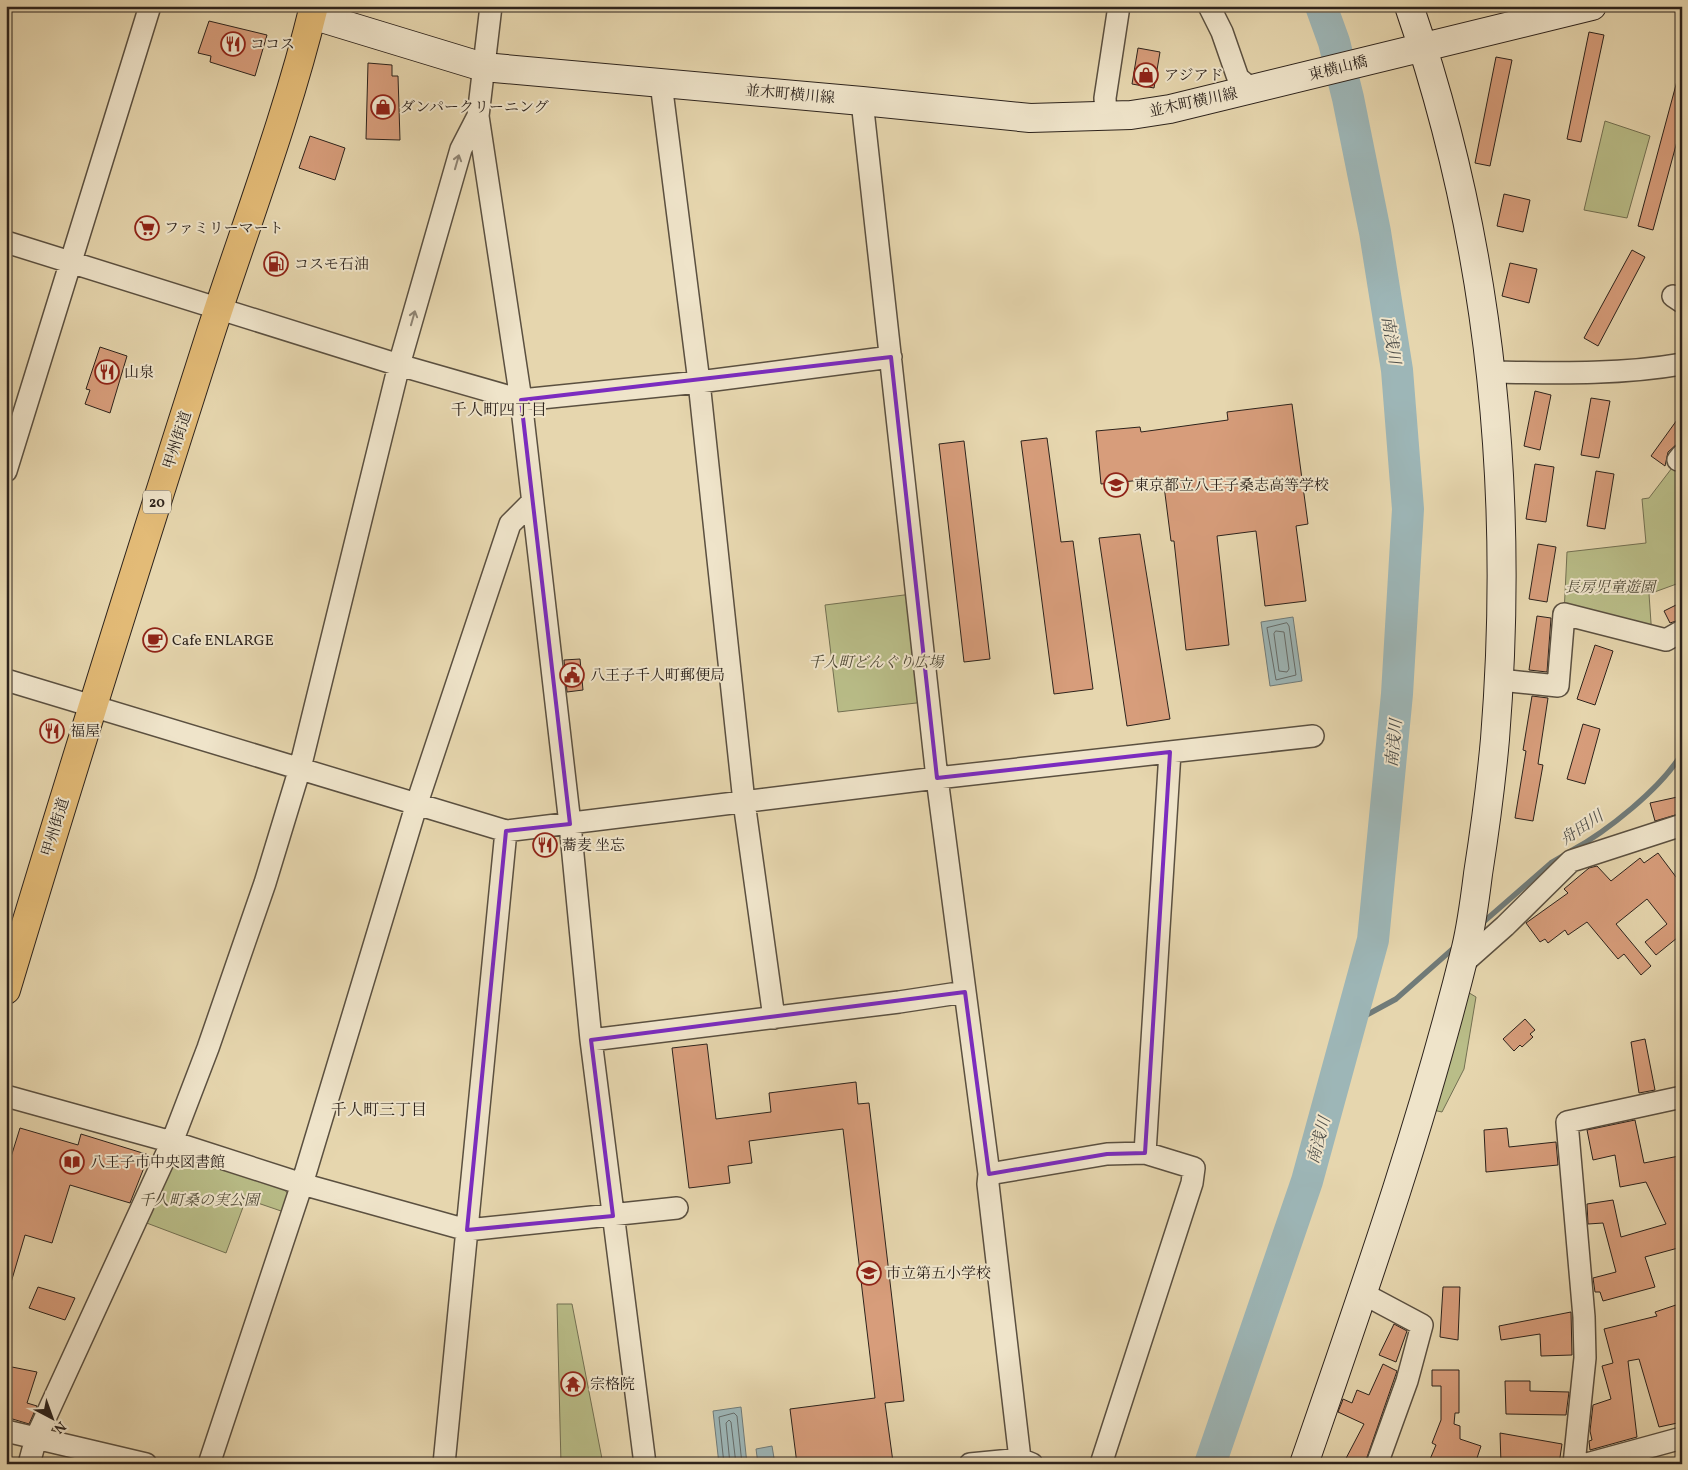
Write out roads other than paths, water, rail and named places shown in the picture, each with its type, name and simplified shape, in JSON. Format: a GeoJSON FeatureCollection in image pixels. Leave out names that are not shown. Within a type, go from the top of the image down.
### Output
{"type":"FeatureCollection","features":[{"type":"Feature","properties":{"kind":"highway","name":"甲州街道"},"geometry":{"type":"LineString","coordinates":[[6,990],[92,706],[301,58],[313,11]]}},
{"type":"Feature","properties":{"kind":"street"},"geometry":{"type":"LineString","coordinates":[[6,471],[72,263],[150,6]]}},
{"type":"Feature","properties":{"kind":"street"},"geometry":{"type":"LineString","coordinates":[[491,6],[478,116],[521,400],[531,503],[570,824],[591,1040],[645,1464]]}},
{"type":"Feature","properties":{"kind":"street"},"geometry":{"type":"LineString","coordinates":[[1106,116],[1105,98],[1119,6]]}},
{"type":"Feature","properties":{"kind":"street"},"geometry":{"type":"LineString","coordinates":[[1209,6],[1222,32],[1238,78],[1263,87]]}},
{"type":"Feature","properties":{"kind":"street"},"geometry":{"type":"LineString","coordinates":[[1304,1464],[1418,1124],[1463,958],[1472,920],[1492,776],[1500,680],[1503,527],[1492,372],[1461,186],[1413,49],[1409,6]]}},
{"type":"Feature","properties":{"kind":"street"},"geometry":{"type":"LineString","coordinates":[[1413,49],[1592,6]]}},
{"type":"Feature","properties":{"kind":"street","name":"並木町横川線"},"geometry":{"type":"LineString","coordinates":[[313,11],[483,67],[1030,118],[1106,116],[1170,109],[1263,87]]}},
{"type":"Feature","properties":{"kind":"street","name":"東横山橋"},"geometry":{"type":"LineString","coordinates":[[1263,87],[1413,49]]}},
{"type":"Feature","properties":{"kind":"street"},"geometry":{"type":"LineString","coordinates":[[661,83],[699,382],[744,802],[774,1018]]}},
{"type":"Feature","properties":{"kind":"street"},"geometry":{"type":"LineString","coordinates":[[862,101],[938,778],[989,1174],[988,1184],[1026,1461],[970,1464]]}},
{"type":"Feature","properties":{"kind":"street"},"geometry":{"type":"LineString","coordinates":[[29,1464],[36,1438],[172,1142],[208,1048],[265,883],[300,768],[400,365],[461,148],[478,116]]}},
{"type":"Feature","properties":{"kind":"street"},"geometry":{"type":"LineString","coordinates":[[6,242],[400,365],[521,400],[699,382],[890,357]]}},
{"type":"Feature","properties":{"kind":"street"},"geometry":{"type":"LineString","coordinates":[[1492,372],[1640,371],[1682,364]]}},
{"type":"Feature","properties":{"kind":"street"},"geometry":{"type":"LineString","coordinates":[[209,1464],[302,1184],[417,803],[510,524],[531,503]]}},
{"type":"Feature","properties":{"kind":"street"},"geometry":{"type":"LineString","coordinates":[[1500,680],[1558,686],[1564,614],[1666,640],[1682,631]]}},
{"type":"Feature","properties":{"kind":"street"},"geometry":{"type":"LineString","coordinates":[[6,680],[506,831],[938,778],[1313,736]]}},
{"type":"Feature","properties":{"kind":"street"},"geometry":{"type":"LineString","coordinates":[[1144,1153],[1170,752]]}},
{"type":"Feature","properties":{"kind":"street"},"geometry":{"type":"LineString","coordinates":[[1463,958],[1505,926],[1571,861],[1682,825]]}},
{"type":"Feature","properties":{"kind":"street"},"geometry":{"type":"LineString","coordinates":[[444,1464],[506,831]]}},
{"type":"Feature","properties":{"kind":"street"},"geometry":{"type":"LineString","coordinates":[[591,1040],[965,992]]}},
{"type":"Feature","properties":{"kind":"street"},"geometry":{"type":"LineString","coordinates":[[6,1096],[172,1142],[302,1184],[467,1230],[677,1208]]}},
{"type":"Feature","properties":{"kind":"street"},"geometry":{"type":"LineString","coordinates":[[1574,1464],[1585,1358],[1585,1334],[1567,1122],[1682,1097]]}},
{"type":"Feature","properties":{"kind":"street"},"geometry":{"type":"LineString","coordinates":[[989,1174],[1107,1154],[1144,1153],[1194,1168],[1192,1184],[1101,1464]]}},
{"type":"Feature","properties":{"kind":"street"},"geometry":{"type":"LineString","coordinates":[[1362,1293],[1422,1325],[1407,1380],[1377,1464]]}},
{"type":"Feature","properties":{"kind":"street"},"geometry":{"type":"LineString","coordinates":[[6,1431],[146,1464]]}},
{"type":"Feature","properties":{"kind":"street"},"geometry":{"type":"LineString","coordinates":[[1587,1464],[1650,1455],[1682,1438]]}},
{"type":"Feature","properties":{"kind":"water"},"geometry":{"type":"Polygon","coordinates":[[[1293,617],[1302,681],[1270,686],[1261,622],[1293,617]]]}},
{"type":"Feature","properties":{"kind":"water"},"geometry":{"type":"Polygon","coordinates":[[[741,1407],[747,1464],[719,1464],[713,1411],[741,1407]]]}},
{"type":"Feature","properties":{"kind":"water"},"geometry":{"type":"Polygon","coordinates":[[[772,1446],[775,1464],[758,1464],[756,1449],[772,1446]]]}},
{"type":"Feature","properties":{"kind":"waterway","name":"南浅川"},"geometry":{"type":"LineString","coordinates":[[1210,1464],[1307,1181],[1373,940],[1397,694],[1408,509],[1397,370],[1375,232],[1348,98],[1334,42],[1321,6]]}},
{"type":"Feature","properties":{"kind":"waterway","name":"舟田川"},"geometry":{"type":"LineString","coordinates":[[1571,851],[1600,833],[1632,808],[1661,780],[1682,753]]}},
{"type":"Feature","properties":{"kind":"waterway","name":"舟田川"},"geometry":{"type":"LineString","coordinates":[[1480,925],[1551,863],[1563,856]]}},
{"type":"Feature","properties":{"kind":"waterway"},"geometry":{"type":"LineString","coordinates":[[1350,1024],[1396,999],[1456,946]]}},
{"type":"Feature","properties":{"kind":"place","name":"ココス"},"geometry":{"type":"Point","coordinates":[233,44]}},
{"type":"Feature","properties":{"kind":"place","name":"アジアド"},"geometry":{"type":"Point","coordinates":[1146,75]}},
{"type":"Feature","properties":{"kind":"place","name":"ダンパークリーニング"},"geometry":{"type":"Point","coordinates":[383,107]}},
{"type":"Feature","properties":{"kind":"place","name":"ファミリーマート"},"geometry":{"type":"Point","coordinates":[147,228]}},
{"type":"Feature","properties":{"kind":"place","name":"コスモ石油"},"geometry":{"type":"Point","coordinates":[276,264]}},
{"type":"Feature","properties":{"kind":"place","name":"山泉"},"geometry":{"type":"Point","coordinates":[107,372]}},
{"type":"Feature","properties":{"kind":"place","name":"東京都立八王子桑志高等学校"},"geometry":{"type":"Point","coordinates":[1116,485]}},
{"type":"Feature","properties":{"kind":"place","name":"Cafe ENLARGE"},"geometry":{"type":"Point","coordinates":[155,640]}},
{"type":"Feature","properties":{"kind":"place","name":"八王子千人町郵便局"},"geometry":{"type":"Point","coordinates":[572,675]}},
{"type":"Feature","properties":{"kind":"place","name":"福屋"},"geometry":{"type":"Point","coordinates":[52,731]}},
{"type":"Feature","properties":{"kind":"place","name":"蕎麦 坐忘"},"geometry":{"type":"Point","coordinates":[545,845]}},
{"type":"Feature","properties":{"kind":"place","name":"八王子市中央図書館"},"geometry":{"type":"Point","coordinates":[72,1162]}},
{"type":"Feature","properties":{"kind":"place","name":"市立第五小学校"},"geometry":{"type":"Point","coordinates":[869,1273]}},
{"type":"Feature","properties":{"kind":"place","name":"宗格院"},"geometry":{"type":"Point","coordinates":[573,1384]}},
{"type":"Feature","properties":{"kind":"district","name":"千人町四丁目"},"geometry":{"type":"Point","coordinates":[499,409]}},
{"type":"Feature","properties":{"kind":"district","name":"千人町三丁目"},"geometry":{"type":"Point","coordinates":[379,1109]}},
{"type":"Feature","properties":{"kind":"park label","name":"長房児童遊園"},"geometry":{"type":"Point","coordinates":[1610,587]}},
{"type":"Feature","properties":{"kind":"park label","name":"千人町どんぐり広場"},"geometry":{"type":"Point","coordinates":[876,662]}},
{"type":"Feature","properties":{"kind":"park label","name":"千人町桑の実公園"},"geometry":{"type":"Point","coordinates":[199,1200]}}]}
